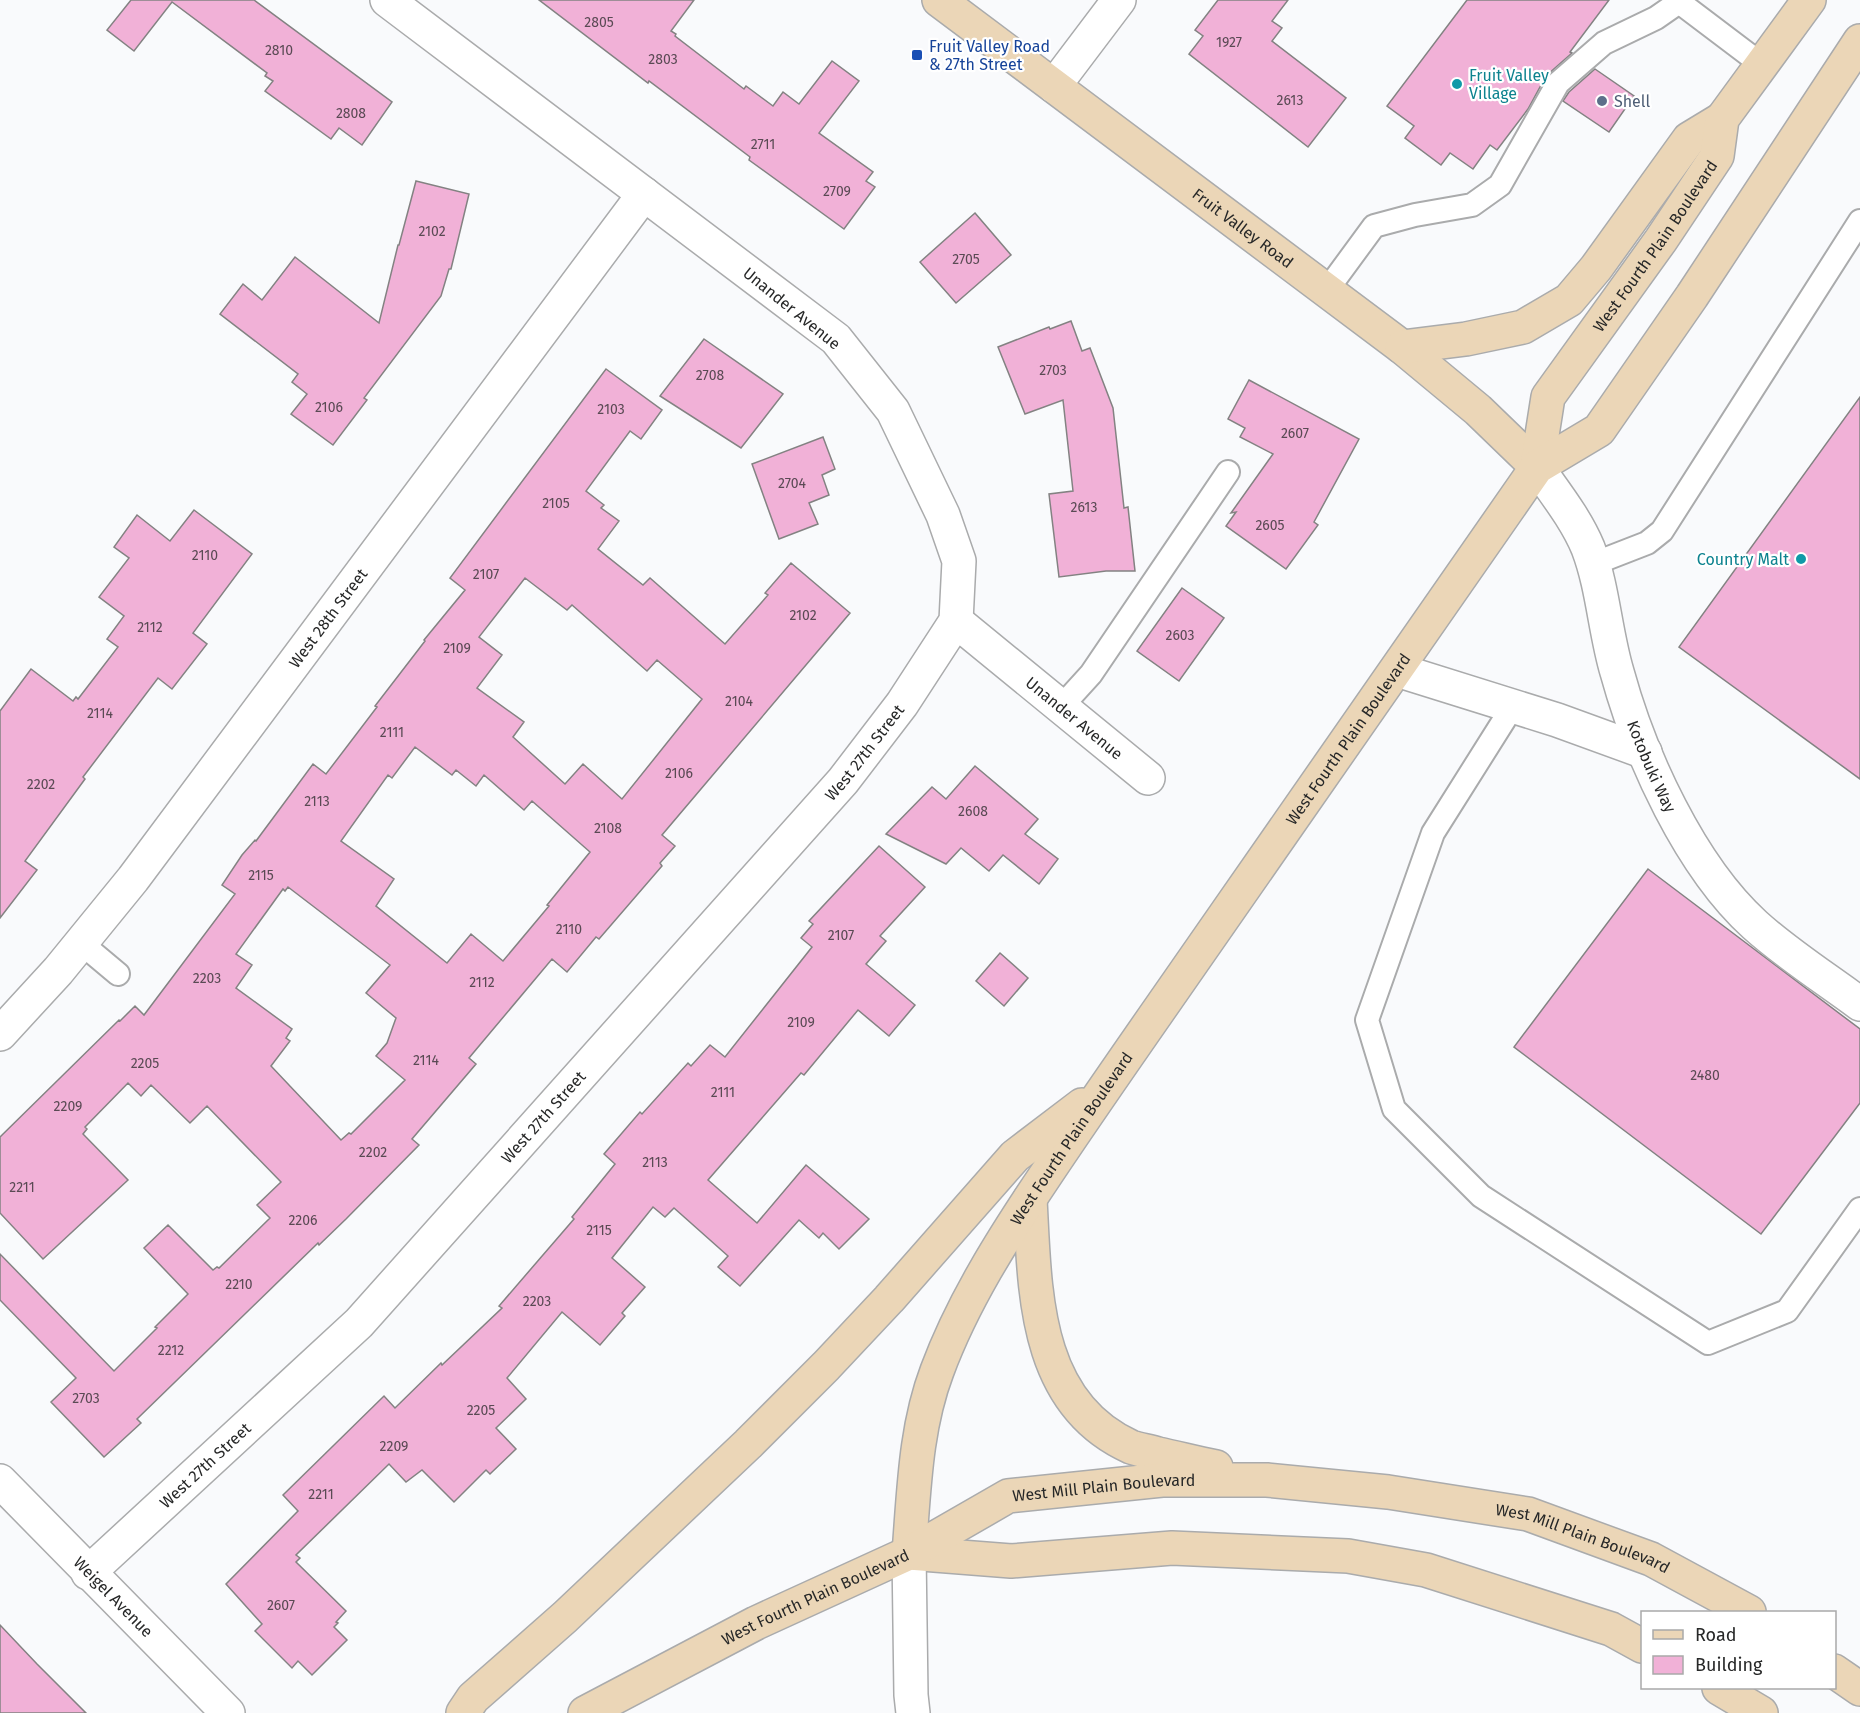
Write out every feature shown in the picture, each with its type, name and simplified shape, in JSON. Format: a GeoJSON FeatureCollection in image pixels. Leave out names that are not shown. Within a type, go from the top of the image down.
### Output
{"type":"FeatureCollection","features":[{"type":"Feature","properties":{"kind":"main road","name":"Fruit Valley Road"},"geometry":{"type":"LineString","coordinates":[[939,0],[1402,347],[1478,410],[1537,467]]}},
{"type":"Feature","properties":{"kind":"main road","name":"West Fourth Plain Boulevard"},"geometry":{"type":"LineString","coordinates":[[1537,467],[1548,397],[1717,156],[1722,119],[1809,0]]}},
{"type":"Feature","properties":{"kind":"main road","name":"West Fourth Plain Boulevard"},"geometry":{"type":"LineString","coordinates":[[585,1713],[756,1623],[909,1553],[917,1453],[924,1413],[937,1371],[977,1286],[1030,1199],[1537,467],[1599,430],[1692,296],[1860,41]]}},
{"type":"Feature","properties":{"kind":"main road"},"geometry":{"type":"LineString","coordinates":[[1402,347],[1466,339],[1523,327],[1569,300],[1596,268],[1689,139],[1722,119]]}},
{"type":"Feature","properties":{"kind":"main road"},"geometry":{"type":"LineString","coordinates":[[463,1713],[473,1698],[565,1617],[693,1498],[826,1366],[968,1211],[1015,1156],[1105,1088]]}},
{"type":"Feature","properties":{"kind":"main road"},"geometry":{"type":"LineString","coordinates":[[1030,1199],[1035,1294],[1042,1331],[1059,1379],[1084,1413],[1105,1432],[1132,1448],[1267,1480]]}},
{"type":"Feature","properties":{"kind":"main road","name":"West Mill Plain Boulevard"},"geometry":{"type":"LineString","coordinates":[[909,1553],[1008,1496],[1162,1480],[1267,1480],[1388,1492],[1528,1514],[1651,1559],[1747,1611]]}},
{"type":"Feature","properties":{"kind":"main road"},"geometry":{"type":"LineString","coordinates":[[909,1553],[1011,1561],[1172,1548],[1348,1556],[1426,1570],[1611,1629],[1641,1645]]}},
{"type":"Feature","properties":{"kind":"main road"},"geometry":{"type":"LineString","coordinates":[[1836,1672],[1860,1689]]}},
{"type":"Feature","properties":{"kind":"main road"},"geometry":{"type":"LineString","coordinates":[[1721,1689],[1761,1713]]}},
{"type":"Feature","properties":{"kind":"street","name":"Unander Avenue"},"geometry":{"type":"LineString","coordinates":[[387,0],[836,339],[893,411],[943,515],[959,561],[956,621],[1148,778]]}},
{"type":"Feature","properties":{"kind":"street"},"geometry":{"type":"LineString","coordinates":[[1054,86],[1119,0]]}},
{"type":"Feature","properties":{"kind":"street","name":"West 28th Street"},"geometry":{"type":"LineString","coordinates":[[0,1034],[81,943],[133,879],[644,194]]}},
{"type":"Feature","properties":{"kind":"street","name":"Kotobuki Way"},"geometry":{"type":"LineString","coordinates":[[1537,467],[1579,530],[1593,564],[1616,672],[1655,776],[1683,830],[1706,866],[1738,907],[1771,939],[1860,1004]]}},
{"type":"Feature","properties":{"kind":"street","name":"West 27th Street"},"geometry":{"type":"LineString","coordinates":[[88,1573],[206,1467],[359,1323],[843,781],[902,704],[956,621]]}},
{"type":"Feature","properties":{"kind":"street"},"geometry":{"type":"LineString","coordinates":[[1396,670],[1513,706],[1645,752]]}},
{"type":"Feature","properties":{"kind":"street","name":"Weigel Avenue"},"geometry":{"type":"LineString","coordinates":[[0,1481],[228,1713]]}},
{"type":"Feature","properties":{"kind":"street"},"geometry":{"type":"LineString","coordinates":[[909,1553],[913,1713]]}},
{"type":"Feature","properties":{"kind":"lane"},"geometry":{"type":"LineString","coordinates":[[1327,290],[1374,226],[1415,215],[1472,205],[1500,185],[1558,83],[1604,43],[1656,18],[1680,1],[1761,64]]}},
{"type":"Feature","properties":{"kind":"lane"},"geometry":{"type":"LineString","coordinates":[[1593,564],[1647,543],[1662,531],[1860,221]]}},
{"type":"Feature","properties":{"kind":"lane"},"geometry":{"type":"LineString","coordinates":[[1061,707],[1091,674],[1228,472]]}},
{"type":"Feature","properties":{"kind":"lane"},"geometry":{"type":"LineString","coordinates":[[1513,706],[1432,833],[1367,1020],[1394,1109],[1481,1196],[1708,1343],[1787,1311],[1860,1209]]}},
{"type":"Feature","properties":{"kind":"lane"},"geometry":{"type":"LineString","coordinates":[[81,943],[118,974]]}},
{"type":"Feature","properties":{"kind":"building"},"geometry":{"type":"Polygon","coordinates":[[[131,0],[254,0],[392,102],[362,145],[339,128],[331,139],[265,91],[273,81],[265,76],[267,73],[172,2],[134,51],[107,30],[131,0]]]}},
{"type":"Feature","properties":{"kind":"building"},"geometry":{"type":"Polygon","coordinates":[[[539,0],[694,0],[671,31],[744,89],[746,86],[773,106],[783,92],[799,104],[832,61],[859,81],[819,133],[873,172],[866,181],[875,187],[844,229],[749,160],[750,157],[539,0]]]}},
{"type":"Feature","properties":{"kind":"building"},"geometry":{"type":"Polygon","coordinates":[[[1218,0],[1288,0],[1272,21],[1282,28],[1272,41],[1346,98],[1308,147],[1189,54],[1203,36],[1195,30],[1218,0]]]}},
{"type":"Feature","properties":{"kind":"building","name":"Fruit Valley Village"},"geometry":{"type":"Polygon","coordinates":[[[1467,0],[1609,0],[1570,52],[1572,53],[1546,76],[1528,109],[1497,150],[1490,145],[1473,169],[1450,153],[1441,165],[1405,138],[1414,126],[1387,106],[1467,0]]]}},
{"type":"Feature","properties":{"kind":"building","name":"Shell"},"geometry":{"type":"Polygon","coordinates":[[[1595,69],[1634,96],[1609,132],[1563,101],[1569,92],[1595,69]]]}},
{"type":"Feature","properties":{"kind":"building"},"geometry":{"type":"Polygon","coordinates":[[[416,181],[469,194],[451,269],[449,269],[441,296],[364,398],[367,400],[333,445],[291,414],[307,394],[292,382],[298,374],[220,314],[243,284],[262,300],[295,257],[379,323],[416,181]]]}},
{"type":"Feature","properties":{"kind":"building"},"geometry":{"type":"Polygon","coordinates":[[[975,213],[1011,255],[956,303],[920,262],[975,213]]]}},
{"type":"Feature","properties":{"kind":"building"},"geometry":{"type":"Polygon","coordinates":[[[1071,321],[1082,351],[1090,348],[1113,408],[1124,508],[1128,507],[1135,571],[1106,571],[1059,577],[1049,494],[1073,491],[1063,400],[1025,414],[998,347],[1071,321]]]}},
{"type":"Feature","properties":{"kind":"building"},"geometry":{"type":"Polygon","coordinates":[[[704,339],[783,394],[741,448],[660,396],[704,339]]]}},
{"type":"Feature","properties":{"kind":"building"},"geometry":{"type":"Polygon","coordinates":[[[606,369],[662,410],[641,439],[630,431],[586,491],[604,505],[601,508],[619,521],[598,549],[643,585],[650,578],[725,644],[768,595],[765,593],[791,563],[850,613],[662,835],[675,846],[660,863],[662,866],[599,939],[596,937],[567,972],[552,959],[469,1058],[476,1064],[412,1139],[419,1145],[346,1219],[319,1245],[318,1243],[137,1419],[141,1423],[104,1457],[51,1402],[76,1378],[0,1300],[0,1254],[114,1371],[188,1294],[144,1248],[168,1225],[213,1270],[219,1268],[270,1218],[257,1205],[281,1182],[207,1106],[190,1123],[151,1085],[141,1096],[128,1083],[85,1127],[87,1129],[83,1134],[128,1180],[43,1259],[0,1213],[0,1137],[135,1006],[144,1015],[235,894],[222,885],[242,855],[256,841],[313,764],[326,774],[424,640],[465,590],[450,578],[606,369]],[[525,578],[479,637],[502,655],[477,688],[524,722],[513,737],[565,784],[583,764],[622,799],[702,699],[657,660],[647,671],[572,605],[567,610],[525,578]],[[415,747],[392,778],[388,775],[341,841],[394,879],[376,906],[447,963],[471,934],[503,961],[590,852],[532,801],[524,810],[484,775],[476,786],[456,770],[452,775],[415,747]],[[288,887],[285,891],[283,889],[236,954],[252,965],[236,988],[292,1029],[286,1038],[290,1041],[271,1066],[341,1140],[349,1133],[351,1134],[405,1080],[376,1056],[387,1043],[396,1018],[366,993],[390,965],[288,887]]]}},
{"type":"Feature","properties":{"kind":"building"},"geometry":{"type":"Polygon","coordinates":[[[1249,380],[1359,439],[1314,522],[1318,525],[1286,569],[1226,526],[1236,512],[1231,513],[1273,454],[1240,437],[1245,428],[1228,419],[1249,380]]]}},
{"type":"Feature","properties":{"kind":"building","name":"Country Malt"},"geometry":{"type":"Polygon","coordinates":[[[1860,397],[1860,779],[1679,647],[1860,397]]]}},
{"type":"Feature","properties":{"kind":"building"},"geometry":{"type":"Polygon","coordinates":[[[823,437],[835,469],[822,475],[829,495],[809,503],[818,524],[779,539],[752,464],[823,437]]]}},
{"type":"Feature","properties":{"kind":"building"},"geometry":{"type":"Polygon","coordinates":[[[194,510],[252,554],[193,633],[207,644],[172,689],[158,678],[83,777],[85,779],[25,861],[37,870],[0,918],[0,711],[31,669],[73,701],[76,697],[78,699],[118,647],[107,639],[124,616],[99,597],[129,558],[114,547],[137,515],[170,541],[194,510]]]}},
{"type":"Feature","properties":{"kind":"building"},"geometry":{"type":"Polygon","coordinates":[[[1182,588],[1224,618],[1179,681],[1137,651],[1182,588]]]}},
{"type":"Feature","properties":{"kind":"building"},"geometry":{"type":"Polygon","coordinates":[[[975,766],[1038,819],[1025,834],[1058,859],[1039,884],[1003,855],[989,871],[961,848],[946,864],[886,834],[932,787],[946,799],[975,766]]]}},
{"type":"Feature","properties":{"kind":"building"},"geometry":{"type":"Polygon","coordinates":[[[879,846],[925,887],[880,936],[886,941],[866,964],[915,1005],[889,1036],[858,1010],[804,1075],[801,1073],[708,1180],[757,1223],[806,1165],[869,1219],[839,1249],[823,1233],[819,1238],[799,1220],[740,1286],[718,1267],[728,1256],[674,1208],[665,1217],[653,1207],[612,1258],[645,1287],[622,1313],[625,1316],[600,1345],[562,1312],[507,1378],[526,1399],[496,1428],[516,1449],[490,1474],[486,1470],[454,1502],[422,1470],[406,1482],[389,1464],[296,1555],[300,1558],[296,1562],[346,1611],[334,1627],[347,1640],[312,1675],[298,1661],[292,1668],[255,1631],[262,1624],[226,1584],[298,1511],[283,1495],[384,1396],[395,1408],[502,1308],[499,1306],[574,1219],[572,1217],[615,1164],[604,1154],[640,1112],[642,1114],[688,1063],[691,1066],[710,1045],[725,1057],[812,947],[801,938],[813,924],[809,921],[879,846]]]}},
{"type":"Feature","properties":{"kind":"building"},"geometry":{"type":"Polygon","coordinates":[[[1648,869],[1860,1029],[1860,1103],[1761,1234],[1514,1047],[1648,869]]]}},
{"type":"Feature","properties":{"kind":"building"},"geometry":{"type":"Polygon","coordinates":[[[1000,953],[1028,978],[1004,1006],[976,981],[1000,953]]]}},
{"type":"Feature","properties":{"kind":"building"},"geometry":{"type":"Polygon","coordinates":[[[0,1625],[37,1664],[86,1713],[0,1713],[0,1625]]]}},
{"type":"Feature","properties":{"kind":"place","name":"Fruit Valley Road & 27th Street"},"geometry":{"type":"Point","coordinates":[917,55]}},
{"type":"Feature","properties":{"kind":"place","name":"Fruit Valley Village"},"geometry":{"type":"Point","coordinates":[1457,84]}},
{"type":"Feature","properties":{"kind":"place","name":"Shell"},"geometry":{"type":"Point","coordinates":[1602,101]}},
{"type":"Feature","properties":{"kind":"place","name":"Country Malt"},"geometry":{"type":"Point","coordinates":[1801,559]}}]}
